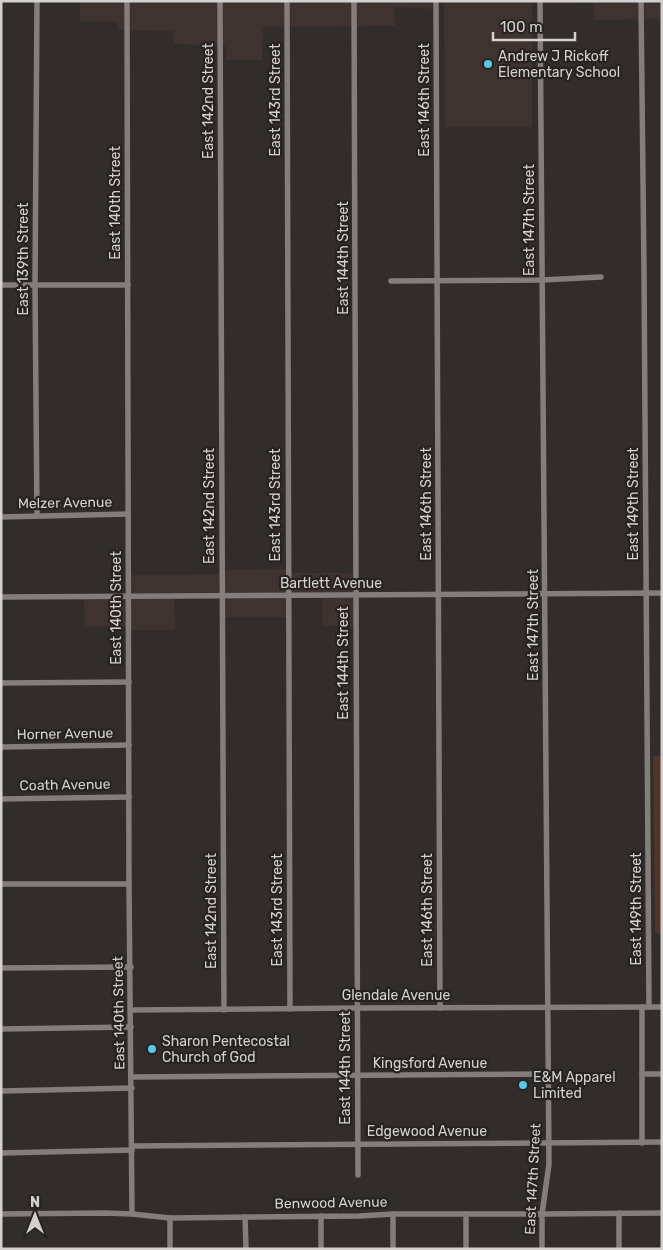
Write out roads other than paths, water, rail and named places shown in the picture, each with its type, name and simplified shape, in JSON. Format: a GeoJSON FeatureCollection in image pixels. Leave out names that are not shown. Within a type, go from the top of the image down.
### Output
{"type":"FeatureCollection","features":[{"type":"Feature","properties":{"kind":"street","name":"East 139th Street"},"geometry":{"type":"LineString","coordinates":[[37,1],[35,285],[37,516]]}},
{"type":"Feature","properties":{"kind":"street","name":"East 140th Street"},"geometry":{"type":"LineString","coordinates":[[127,1],[129,884],[132,1214]]}},
{"type":"Feature","properties":{"kind":"street","name":"East 142nd Street"},"geometry":{"type":"LineString","coordinates":[[220,1],[224,1010]]}},
{"type":"Feature","properties":{"kind":"street","name":"East 143rd Street"},"geometry":{"type":"LineString","coordinates":[[287,1],[290,1009]]}},
{"type":"Feature","properties":{"kind":"street","name":"East 144th Street"},"geometry":{"type":"LineString","coordinates":[[354,1],[358,1175]]}},
{"type":"Feature","properties":{"kind":"street","name":"East 146th Street"},"geometry":{"type":"LineString","coordinates":[[436,1],[440,1008]]}},
{"type":"Feature","properties":{"kind":"street","name":"East 147th Street"},"geometry":{"type":"LineString","coordinates":[[540,1],[549,1164],[542,1214],[542,1249]]}},
{"type":"Feature","properties":{"kind":"street","name":"East 149th Street"},"geometry":{"type":"LineString","coordinates":[[641,1],[646,593],[646,1007],[642,1074],[642,1143]]}},
{"type":"Feature","properties":{"kind":"street"},"geometry":{"type":"LineString","coordinates":[[391,281],[542,280],[602,277]]}},
{"type":"Feature","properties":{"kind":"street"},"geometry":{"type":"LineString","coordinates":[[1,285],[128,285]]}},
{"type":"Feature","properties":{"kind":"street","name":"Melzer Avenue"},"geometry":{"type":"LineString","coordinates":[[1,517],[128,514]]}},
{"type":"Feature","properties":{"kind":"street","name":"Bartlett Avenue"},"geometry":{"type":"LineString","coordinates":[[1,597],[662,593]]}},
{"type":"Feature","properties":{"kind":"street"},"geometry":{"type":"LineString","coordinates":[[1,682],[129,682]]}},
{"type":"Feature","properties":{"kind":"street","name":"Horner Avenue"},"geometry":{"type":"LineString","coordinates":[[1,747],[129,745]]}},
{"type":"Feature","properties":{"kind":"street","name":"Coath Avenue"},"geometry":{"type":"LineString","coordinates":[[1,799],[129,797]]}},
{"type":"Feature","properties":{"kind":"street"},"geometry":{"type":"LineString","coordinates":[[1,884],[129,884]]}},
{"type":"Feature","properties":{"kind":"street"},"geometry":{"type":"LineString","coordinates":[[1,968],[131,967]]}},
{"type":"Feature","properties":{"kind":"street","name":"Glendale Avenue"},"geometry":{"type":"LineString","coordinates":[[131,1010],[662,1007]]}},
{"type":"Feature","properties":{"kind":"street"},"geometry":{"type":"LineString","coordinates":[[1,1029],[131,1027]]}},
{"type":"Feature","properties":{"kind":"street","name":"Kingsford Avenue"},"geometry":{"type":"LineString","coordinates":[[132,1077],[548,1074]]}},
{"type":"Feature","properties":{"kind":"street"},"geometry":{"type":"LineString","coordinates":[[642,1074],[662,1074]]}},
{"type":"Feature","properties":{"kind":"street"},"geometry":{"type":"LineString","coordinates":[[1,1091],[132,1088]]}},
{"type":"Feature","properties":{"kind":"street","name":"Edgewood Avenue"},"geometry":{"type":"LineString","coordinates":[[1,1153],[132,1148],[358,1144],[662,1142]]}},
{"type":"Feature","properties":{"kind":"street","name":"Benwood Avenue"},"geometry":{"type":"LineString","coordinates":[[1,1214],[105,1213],[170,1218],[393,1214],[662,1213]]}},
{"type":"Feature","properties":{"kind":"street"},"geometry":{"type":"LineString","coordinates":[[619,1213],[619,1249]]}},
{"type":"Feature","properties":{"kind":"street"},"geometry":{"type":"LineString","coordinates":[[393,1214],[393,1249]]}},
{"type":"Feature","properties":{"kind":"street"},"geometry":{"type":"LineString","coordinates":[[466,1214],[466,1249]]}},
{"type":"Feature","properties":{"kind":"street"},"geometry":{"type":"LineString","coordinates":[[245,1216],[246,1249]]}},
{"type":"Feature","properties":{"kind":"street"},"geometry":{"type":"LineString","coordinates":[[321,1216],[321,1249]]}},
{"type":"Feature","properties":{"kind":"street"},"geometry":{"type":"LineString","coordinates":[[170,1218],[170,1249]]}},
{"type":"Feature","properties":{"kind":"place","name":"Andrew J Rickoff Elementary School"},"geometry":{"type":"Point","coordinates":[488,64]}},
{"type":"Feature","properties":{"kind":"place","name":"Sharon Pentecostal Church of God"},"geometry":{"type":"Point","coordinates":[152,1049]}},
{"type":"Feature","properties":{"kind":"place","name":"E&M Apparel Limited"},"geometry":{"type":"Point","coordinates":[523,1085]}}]}
